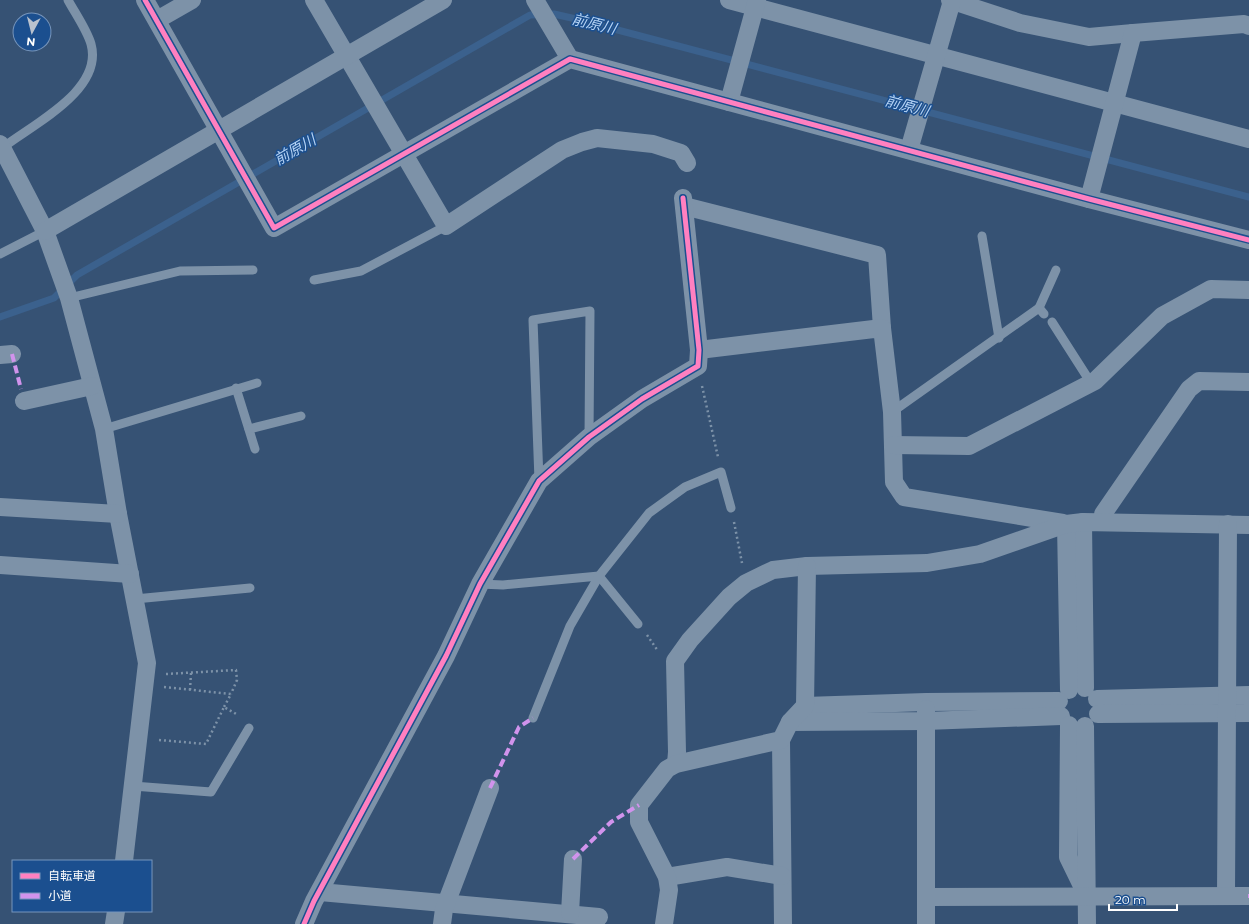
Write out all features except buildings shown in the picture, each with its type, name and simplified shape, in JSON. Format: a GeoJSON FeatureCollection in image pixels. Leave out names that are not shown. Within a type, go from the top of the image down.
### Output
{"type":"FeatureCollection","features":[{"type":"Feature","properties":{"kind":"street"},"geometry":{"type":"LineString","coordinates":[[145,0],[274,228],[570,59]]}},
{"type":"Feature","properties":{"kind":"street"},"geometry":{"type":"LineString","coordinates":[[157,20],[192,0]]}},
{"type":"Feature","properties":{"kind":"street"},"geometry":{"type":"LineString","coordinates":[[314,0],[446,226],[562,150],[597,138],[653,144],[681,153],[687,163]]}},
{"type":"Feature","properties":{"kind":"street"},"geometry":{"type":"LineString","coordinates":[[45,231],[443,0]]}},
{"type":"Feature","properties":{"kind":"street"},"geometry":{"type":"LineString","coordinates":[[535,0],[570,59],[1089,199],[1249,240]]}},
{"type":"Feature","properties":{"kind":"street"},"geometry":{"type":"LineString","coordinates":[[729,0],[756,4],[936,56],[1249,139]]}},
{"type":"Feature","properties":{"kind":"street"},"geometry":{"type":"LineString","coordinates":[[909,150],[951,0],[1020,23],[1089,37],[1244,24],[1249,26]]}},
{"type":"Feature","properties":{"kind":"street"},"geometry":{"type":"LineString","coordinates":[[730,102],[756,4]]}},
{"type":"Feature","properties":{"kind":"street"},"geometry":{"type":"LineString","coordinates":[[1089,199],[1133,33]]}},
{"type":"Feature","properties":{"kind":"street"},"geometry":{"type":"LineString","coordinates":[[1,147],[45,231],[69,298],[104,429],[118,514],[147,663],[124,860]]}},
{"type":"Feature","properties":{"kind":"street"},"geometry":{"type":"LineString","coordinates":[[698,358],[683,202],[877,255],[882,328],[892,412],[894,482],[904,497],[1074,523],[1249,524]]}},
{"type":"Feature","properties":{"kind":"street"},"geometry":{"type":"LineString","coordinates":[[893,445],[969,446],[1095,381],[1162,316],[1211,289],[1249,290]]}},
{"type":"Feature","properties":{"kind":"street"},"geometry":{"type":"LineString","coordinates":[[304,924],[446,656],[480,584],[539,480],[590,437],[698,358],[882,328]]}},
{"type":"Feature","properties":{"kind":"street"},"geometry":{"type":"LineString","coordinates":[[1103,522],[1103,514],[1189,389],[1199,381],[1249,382]]}},
{"type":"Feature","properties":{"kind":"street"},"geometry":{"type":"LineString","coordinates":[[24,401],[92,386]]}},
{"type":"Feature","properties":{"kind":"street"},"geometry":{"type":"LineString","coordinates":[[0,507],[118,514]]}},
{"type":"Feature","properties":{"kind":"street"},"geometry":{"type":"LineString","coordinates":[[676,764],[676,661],[690,640],[729,597],[746,582],[773,570],[807,566],[927,563],[980,554],[1074,523]]}},
{"type":"Feature","properties":{"kind":"street"},"geometry":{"type":"LineString","coordinates":[[1074,523],[1078,707],[1088,924]]}},
{"type":"Feature","properties":{"kind":"street"},"geometry":{"type":"LineString","coordinates":[[1226,896],[1228,524]]}},
{"type":"Feature","properties":{"kind":"street"},"geometry":{"type":"LineString","coordinates":[[0,565],[130,574]]}},
{"type":"Feature","properties":{"kind":"street"},"geometry":{"type":"LineString","coordinates":[[783,924],[781,740],[790,722],[805,706],[807,566]]}},
{"type":"Feature","properties":{"kind":"street"},"geometry":{"type":"LineString","coordinates":[[805,706],[926,702],[1078,707],[1227,704],[1249,696]]}},
{"type":"Feature","properties":{"kind":"street"},"geometry":{"type":"LineString","coordinates":[[926,702],[926,924]]}},
{"type":"Feature","properties":{"kind":"street"},"geometry":{"type":"LineString","coordinates":[[1227,704],[1249,713]]}},
{"type":"Feature","properties":{"kind":"street"},"geometry":{"type":"LineString","coordinates":[[790,722],[926,721],[1078,707]]}},
{"type":"Feature","properties":{"kind":"street"},"geometry":{"type":"LineString","coordinates":[[664,924],[669,890],[667,877],[639,822],[639,805],[667,770],[676,764],[781,740]]}},
{"type":"Feature","properties":{"kind":"street"},"geometry":{"type":"LineString","coordinates":[[442,924],[446,903],[490,788]]}},
{"type":"Feature","properties":{"kind":"street"},"geometry":{"type":"LineString","coordinates":[[557,917],[574,859]]}},
{"type":"Feature","properties":{"kind":"street"},"geometry":{"type":"LineString","coordinates":[[667,877],[727,868],[782,876]]}},
{"type":"Feature","properties":{"kind":"street"},"geometry":{"type":"LineString","coordinates":[[320,892],[446,903],[557,917],[599,917]]}},
{"type":"Feature","properties":{"kind":"street"},"geometry":{"type":"LineString","coordinates":[[926,897],[1248,896]]}},
{"type":"Feature","properties":{"kind":"street"},"geometry":{"type":"LineString","coordinates":[[114,924],[116,912]]}},
{"type":"Feature","properties":{"kind":"lane"},"geometry":{"type":"LineString","coordinates":[[1,147],[70,99],[89,73],[92,58],[91,44],[68,0]]}},
{"type":"Feature","properties":{"kind":"lane"},"geometry":{"type":"LineString","coordinates":[[314,280],[361,272],[446,226]]}},
{"type":"Feature","properties":{"kind":"lane"},"geometry":{"type":"LineString","coordinates":[[0,254],[45,231]]}},
{"type":"Feature","properties":{"kind":"lane"},"geometry":{"type":"LineString","coordinates":[[982,236],[999,338]]}},
{"type":"Feature","properties":{"kind":"lane"},"geometry":{"type":"LineString","coordinates":[[69,298],[180,271],[253,270]]}},
{"type":"Feature","properties":{"kind":"lane"},"geometry":{"type":"LineString","coordinates":[[892,412],[999,338],[1042,311],[1056,270]]}},
{"type":"Feature","properties":{"kind":"lane"},"geometry":{"type":"LineString","coordinates":[[539,480],[533,320],[590,311],[590,437]]}},
{"type":"Feature","properties":{"kind":"lane"},"geometry":{"type":"LineString","coordinates":[[1052,322],[1091,383]]}},
{"type":"Feature","properties":{"kind":"lane"},"geometry":{"type":"LineString","coordinates":[[104,429],[236,388],[257,383]]}},
{"type":"Feature","properties":{"kind":"lane"},"geometry":{"type":"LineString","coordinates":[[236,388],[255,449]]}},
{"type":"Feature","properties":{"kind":"lane"},"geometry":{"type":"LineString","coordinates":[[249,429],[301,416]]}},
{"type":"Feature","properties":{"kind":"lane"},"geometry":{"type":"LineString","coordinates":[[533,718],[570,626],[598,576],[649,513],[685,487],[721,472],[731,508]]}},
{"type":"Feature","properties":{"kind":"lane"},"geometry":{"type":"LineString","coordinates":[[480,584],[503,585],[598,576]]}},
{"type":"Feature","properties":{"kind":"lane"},"geometry":{"type":"LineString","coordinates":[[598,576],[638,624]]}},
{"type":"Feature","properties":{"kind":"lane"},"geometry":{"type":"LineString","coordinates":[[135,599],[250,588]]}},
{"type":"Feature","properties":{"kind":"lane"},"geometry":{"type":"LineString","coordinates":[[133,786],[211,792],[249,728]]}},
{"type":"Feature","properties":{"kind":"path"},"geometry":{"type":"LineString","coordinates":[[698,358],[721,472]]}},
{"type":"Feature","properties":{"kind":"path"},"geometry":{"type":"LineString","coordinates":[[731,508],[746,582]]}},
{"type":"Feature","properties":{"kind":"path"},"geometry":{"type":"LineString","coordinates":[[638,624],[660,653],[676,661]]}},
{"type":"Feature","properties":{"kind":"path"},"geometry":{"type":"LineString","coordinates":[[139,738],[206,744],[237,680],[236,670],[191,673],[145,679]]}},
{"type":"Feature","properties":{"kind":"path"},"geometry":{"type":"LineString","coordinates":[[190,690],[191,673]]}},
{"type":"Feature","properties":{"kind":"path"},"geometry":{"type":"LineString","coordinates":[[145,679],[190,690],[231,694]]}},
{"type":"Feature","properties":{"kind":"path"},"geometry":{"type":"LineString","coordinates":[[224,707],[252,724],[249,728]]}},
{"type":"Feature","properties":{"kind":"waterway","name":"前原川"},"geometry":{"type":"LineString","coordinates":[[0,317],[54,298],[77,275],[530,15],[554,14],[576,19],[1249,197]]}},
{"type":"Feature","properties":{"kind":"marked path"},"geometry":{"type":"LineString","coordinates":[[12,354],[21,389]]}},
{"type":"Feature","properties":{"kind":"marked path"},"geometry":{"type":"LineString","coordinates":[[490,788],[519,727],[533,718]]}},
{"type":"Feature","properties":{"kind":"marked path"},"geometry":{"type":"LineString","coordinates":[[573,859],[611,822],[639,805]]}},
{"type":"Feature","properties":{"kind":"cycle path"},"geometry":{"type":"LineString","coordinates":[[145,0],[274,228],[570,59],[1089,199],[1249,240]]}},
{"type":"Feature","properties":{"kind":"cycle path"},"geometry":{"type":"LineString","coordinates":[[304,924],[314,901],[446,656],[480,584],[539,481],[589,437],[642,399],[698,366],[699,350],[683,198]]}}]}
